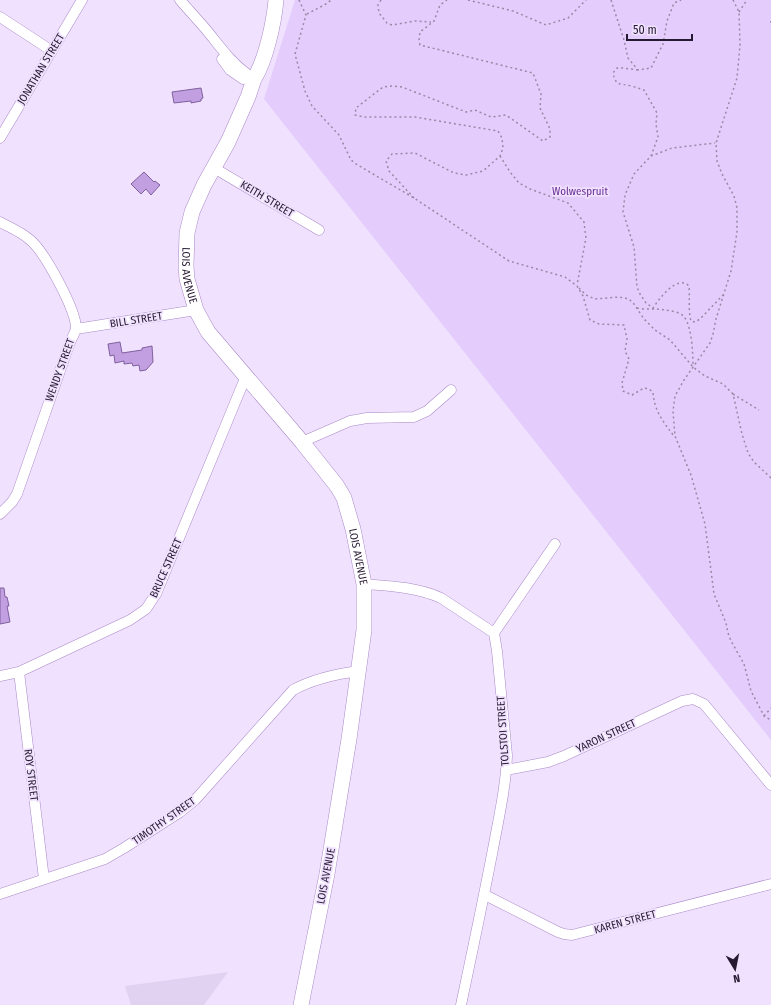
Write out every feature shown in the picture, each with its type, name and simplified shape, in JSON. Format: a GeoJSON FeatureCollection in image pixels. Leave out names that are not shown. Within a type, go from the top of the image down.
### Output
{"type":"FeatureCollection","features":[{"type":"Feature","properties":{"kind":"street","name":"JONATHAN STREET"},"geometry":{"type":"LineString","coordinates":[[0,138],[82,0]]}},
{"type":"Feature","properties":{"kind":"street"},"geometry":{"type":"LineString","coordinates":[[180,0],[196,19],[204,35],[230,70],[248,78]]}},
{"type":"Feature","properties":{"kind":"street","name":"LOIS AVENUE"},"geometry":{"type":"LineString","coordinates":[[268,0],[261,40],[248,78],[217,153],[215,165],[192,212],[187,233],[186,266],[187,279],[196,310],[208,332],[329,474],[344,498],[353,529],[364,584],[364,630],[358,671],[327,874],[301,1005]]}},
{"type":"Feature","properties":{"kind":"street","name":"LOIS AVENUE"},"geometry":{"type":"LineString","coordinates":[[248,78],[259,69],[271,29],[276,0]]}},
{"type":"Feature","properties":{"kind":"street"},"geometry":{"type":"LineString","coordinates":[[0,17],[52,51]]}},
{"type":"Feature","properties":{"kind":"street","name":"KEITH STREET"},"geometry":{"type":"LineString","coordinates":[[215,165],[319,230]]}},
{"type":"Feature","properties":{"kind":"street","name":"WENDY STREET"},"geometry":{"type":"LineString","coordinates":[[0,222],[29,239],[39,249],[50,265],[63,292],[74,319],[76,329],[70,342],[17,494],[12,502],[0,514]]}},
{"type":"Feature","properties":{"kind":"street","name":"BILL STREET"},"geometry":{"type":"LineString","coordinates":[[76,329],[196,310]]}},
{"type":"Feature","properties":{"kind":"street","name":"BRUCE STREET"},"geometry":{"type":"LineString","coordinates":[[0,676],[19,672],[130,620],[146,609],[156,594],[246,376]]}},
{"type":"Feature","properties":{"kind":"street"},"geometry":{"type":"LineString","coordinates":[[302,442],[350,421],[367,418],[414,417],[427,411],[451,390]]}},
{"type":"Feature","properties":{"kind":"street"},"geometry":{"type":"LineString","coordinates":[[364,584],[395,587],[432,594],[441,598],[494,634],[555,544]]}},
{"type":"Feature","properties":{"kind":"street","name":"TOLSTOI STREET"},"geometry":{"type":"LineString","coordinates":[[461,1005],[485,895],[504,790],[506,770],[507,755],[494,634]]}},
{"type":"Feature","properties":{"kind":"street","name":"TIMOTHY STREET"},"geometry":{"type":"LineString","coordinates":[[0,894],[76,869],[114,854],[180,812],[202,793],[293,690],[308,682],[342,673],[358,671]]}},
{"type":"Feature","properties":{"kind":"street","name":"ROY STREET"},"geometry":{"type":"LineString","coordinates":[[19,672],[44,879]]}},
{"type":"Feature","properties":{"kind":"street","name":"YARON STREET"},"geometry":{"type":"LineString","coordinates":[[506,770],[548,762],[564,756],[682,701],[692,699],[704,704],[771,785]]}},
{"type":"Feature","properties":{"kind":"street","name":"KAREN STREET"},"geometry":{"type":"LineString","coordinates":[[485,895],[558,932],[572,934],[771,884]]}},
{"type":"Feature","properties":{"kind":"path"},"geometry":{"type":"LineString","coordinates":[[299,0],[306,15],[295,54],[305,91],[312,106],[339,135],[351,160],[414,198],[509,261],[566,278],[586,295],[596,299],[619,297],[629,299],[649,324],[670,340],[693,367],[705,376],[723,384],[733,394],[759,410]]}},
{"type":"Feature","properties":{"kind":"path"},"geometry":{"type":"LineString","coordinates":[[306,15],[331,0]]}},
{"type":"Feature","properties":{"kind":"path"},"geometry":{"type":"LineString","coordinates":[[381,0],[378,5],[379,13],[387,23],[392,25],[415,20],[433,22]]}},
{"type":"Feature","properties":{"kind":"path"},"geometry":{"type":"LineString","coordinates":[[414,198],[389,171],[386,161],[392,154],[415,154],[454,173],[466,175],[483,171],[500,156],[503,148],[502,138],[498,131],[415,117],[364,117],[355,115],[356,108],[383,87],[402,87],[466,112],[475,110],[491,118],[506,115],[543,141],[550,137],[550,129],[540,108],[541,94],[533,73],[420,45],[420,32],[433,22],[440,5],[447,0]]}},
{"type":"Feature","properties":{"kind":"path"},"geometry":{"type":"LineString","coordinates":[[468,0],[514,11],[546,25],[568,18],[586,0]]}},
{"type":"Feature","properties":{"kind":"path"},"geometry":{"type":"LineString","coordinates":[[612,0],[628,58],[638,70]]}},
{"type":"Feature","properties":{"kind":"path"},"geometry":{"type":"LineString","coordinates":[[653,308],[646,303],[637,287],[634,247],[623,212],[625,196],[634,174],[651,156],[658,137],[657,113],[644,90],[631,86],[620,85],[614,80],[613,73],[617,68],[638,70],[651,68],[663,44],[667,22],[674,3],[681,0]]}},
{"type":"Feature","properties":{"kind":"path"},"geometry":{"type":"LineString","coordinates":[[675,436],[673,411],[676,396],[684,380],[710,343],[731,271],[737,232],[737,208],[734,196],[717,161],[716,143],[737,78],[740,45],[739,12],[733,0]]}},
{"type":"Feature","properties":{"kind":"path"},"geometry":{"type":"LineString","coordinates":[[739,12],[747,0]]}},
{"type":"Feature","properties":{"kind":"path"},"geometry":{"type":"LineString","coordinates":[[771,21],[771,26]]}},
{"type":"Feature","properties":{"kind":"path"},"geometry":{"type":"LineString","coordinates":[[651,156],[672,148],[716,143]]}},
{"type":"Feature","properties":{"kind":"path"},"geometry":{"type":"LineString","coordinates":[[500,156],[519,183],[530,189],[568,203],[584,222],[586,238],[577,286],[583,296],[590,320],[599,324],[624,325],[627,339],[625,351],[629,359],[622,383],[623,391],[632,395],[644,388],[649,388],[653,392],[654,403],[662,420],[675,436],[691,475],[705,524],[714,594],[731,641],[744,664],[751,691],[764,716],[771,720]]}},
{"type":"Feature","properties":{"kind":"path"},"geometry":{"type":"LineString","coordinates":[[653,308],[663,294],[673,286],[681,282],[686,283],[689,286],[690,298],[688,312],[691,321],[688,327]]}},
{"type":"Feature","properties":{"kind":"path"},"geometry":{"type":"LineString","coordinates":[[691,321],[695,322],[700,319],[724,294]]}},
{"type":"Feature","properties":{"kind":"path"},"geometry":{"type":"LineString","coordinates":[[636,307],[677,312],[684,318],[688,327],[692,349],[693,367]]}},
{"type":"Feature","properties":{"kind":"path"},"geometry":{"type":"LineString","coordinates":[[733,394],[748,454],[754,462],[771,478]]}},
{"type":"Feature","properties":{"kind":"path"},"geometry":{"type":"LineString","coordinates":[[764,716],[771,708]]}},
{"type":"Feature","properties":{"kind":"shaded area"},"geometry":{"type":"Polygon","coordinates":[[[228,972],[204,1005],[131,1005],[125,986],[228,972]]]}},
{"type":"Feature","properties":{"kind":"green space","name":"Wolwespruit"},"geometry":{"type":"Polygon","coordinates":[[[295,0],[771,0],[771,740],[264,99],[295,0]]]}},
{"type":"Feature","properties":{"kind":"building"},"geometry":{"type":"Polygon","coordinates":[[[201,88],[203,98],[201,101],[191,103],[191,101],[174,103],[172,92],[201,88]]]}},
{"type":"Feature","properties":{"kind":"building"},"geometry":{"type":"Polygon","coordinates":[[[144,172],[154,182],[155,181],[160,185],[151,195],[146,189],[141,194],[131,184],[144,172]]]}},
{"type":"Feature","properties":{"kind":"building"},"geometry":{"type":"Polygon","coordinates":[[[120,342],[122,353],[142,350],[142,348],[152,346],[153,362],[146,370],[140,371],[139,365],[133,366],[132,363],[124,364],[124,361],[115,363],[114,355],[110,356],[108,344],[120,342]]]}},
{"type":"Feature","properties":{"kind":"building"},"geometry":{"type":"Polygon","coordinates":[[[0,588],[4,588],[5,597],[7,597],[10,622],[0,624],[0,588]]]}}]}
